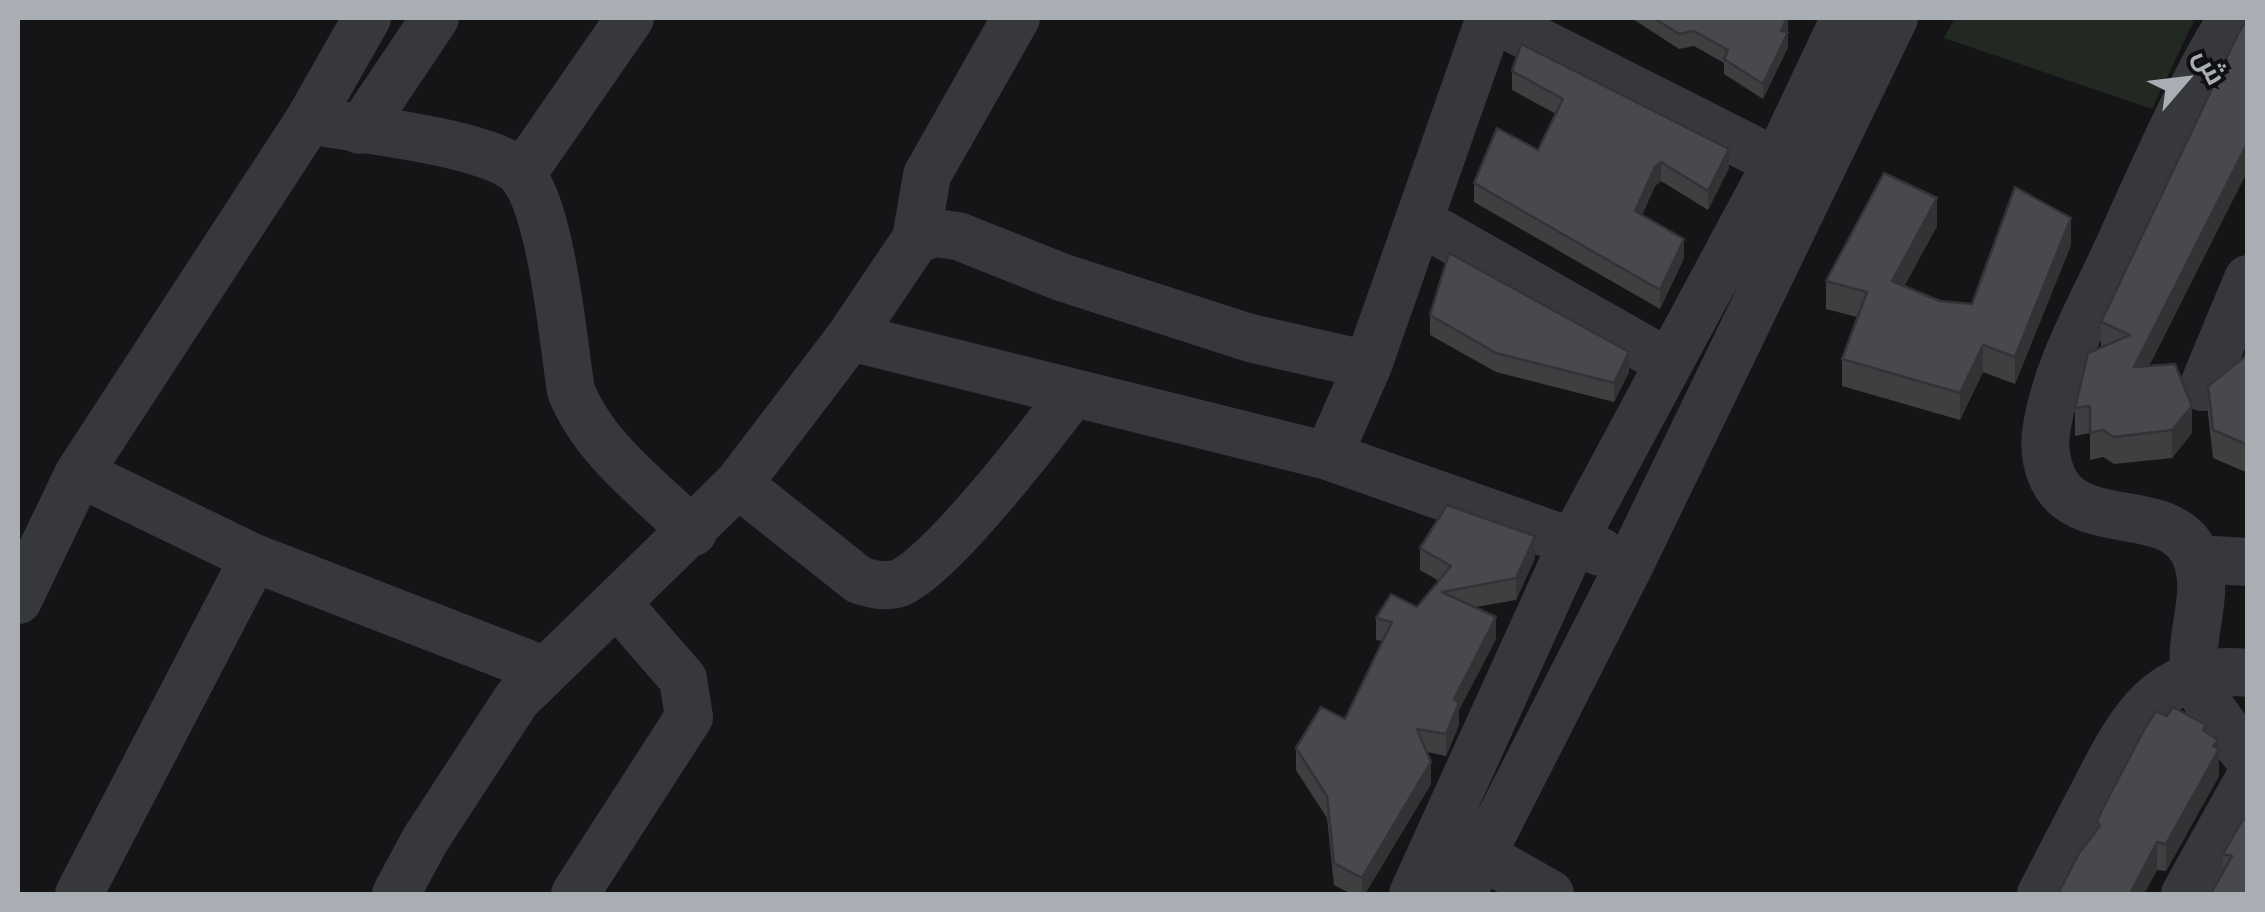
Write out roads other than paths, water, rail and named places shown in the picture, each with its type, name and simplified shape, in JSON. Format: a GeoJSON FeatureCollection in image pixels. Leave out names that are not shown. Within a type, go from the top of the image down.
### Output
{"type":"FeatureCollection","features":[{"type":"Feature","properties":{"kind":"street"},"geometry":{"type":"LineString","coordinates":[[18,600],[79,473],[309,120],[367,18]]}},
{"type":"Feature","properties":{"kind":"street"},"geometry":{"type":"LineString","coordinates":[[360,130],[436,18]]}},
{"type":"Feature","properties":{"kind":"street"},"geometry":{"type":"LineString","coordinates":[[522,174],[630,18]]}},
{"type":"Feature","properties":{"kind":"street"},"geometry":{"type":"LineString","coordinates":[[396,894],[425,840],[516,699],[694,532],[738,484],[850,337],[916,239],[927,176],[1016,18]]}},
{"type":"Feature","properties":{"kind":"street"},"geometry":{"type":"LineString","coordinates":[[1328,456],[1368,364],[1491,18],[1777,162]]}},
{"type":"Feature","properties":{"kind":"street"},"geometry":{"type":"LineString","coordinates":[[1462,861],[1573,542],[1777,162],[1846,18]]}},
{"type":"Feature","properties":{"kind":"street"},"geometry":{"type":"LineString","coordinates":[[1415,894],[1462,861],[1630,564],[1894,18]]}},
{"type":"Feature","properties":{"kind":"street"},"geometry":{"type":"LineString","coordinates":[[2232,18],[2177,118],[2058,379],[2046,430],[2046,462],[2061,490],[2089,511],[2160,524],[2183,537],[2197,559],[2201,596],[2195,675],[2248,757]]}},
{"type":"Feature","properties":{"kind":"street"},"geometry":{"type":"LineString","coordinates":[[309,120],[494,156],[522,174],[534,196],[546,241],[571,391],[578,409],[597,439],[694,532]]}},
{"type":"Feature","properties":{"kind":"street"},"geometry":{"type":"LineString","coordinates":[[1419,221],[1669,364]]}},
{"type":"Feature","properties":{"kind":"street"},"geometry":{"type":"LineString","coordinates":[[916,239],[935,232],[958,236],[1062,277],[1250,338],[1368,364]]}},
{"type":"Feature","properties":{"kind":"street"},"geometry":{"type":"LineString","coordinates":[[2203,387],[2248,279]]}},
{"type":"Feature","properties":{"kind":"street"},"geometry":{"type":"LineString","coordinates":[[850,337],[1328,456],[1630,564]]}},
{"type":"Feature","properties":{"kind":"street"},"geometry":{"type":"LineString","coordinates":[[738,484],[859,580],[878,586],[898,584],[916,574],[983,502],[1073,394]]}},
{"type":"Feature","properties":{"kind":"street"},"geometry":{"type":"LineString","coordinates":[[79,473],[254,558],[546,671]]}},
{"type":"Feature","properties":{"kind":"street"},"geometry":{"type":"LineString","coordinates":[[79,894],[254,558]]}},
{"type":"Feature","properties":{"kind":"street"},"geometry":{"type":"LineString","coordinates":[[2197,559],[2248,562]]}},
{"type":"Feature","properties":{"kind":"street"},"geometry":{"type":"LineString","coordinates":[[576,894],[689,717],[683,679],[617,603]]}},
{"type":"Feature","properties":{"kind":"street"},"geometry":{"type":"LineString","coordinates":[[2041,894],[2128,725],[2156,695],[2195,675],[2221,670],[2248,673]]}},
{"type":"Feature","properties":{"kind":"street"},"geometry":{"type":"LineString","coordinates":[[2185,894],[2248,781]]}},
{"type":"Feature","properties":{"kind":"street"},"geometry":{"type":"LineString","coordinates":[[1462,861],[1550,894]]}}]}
